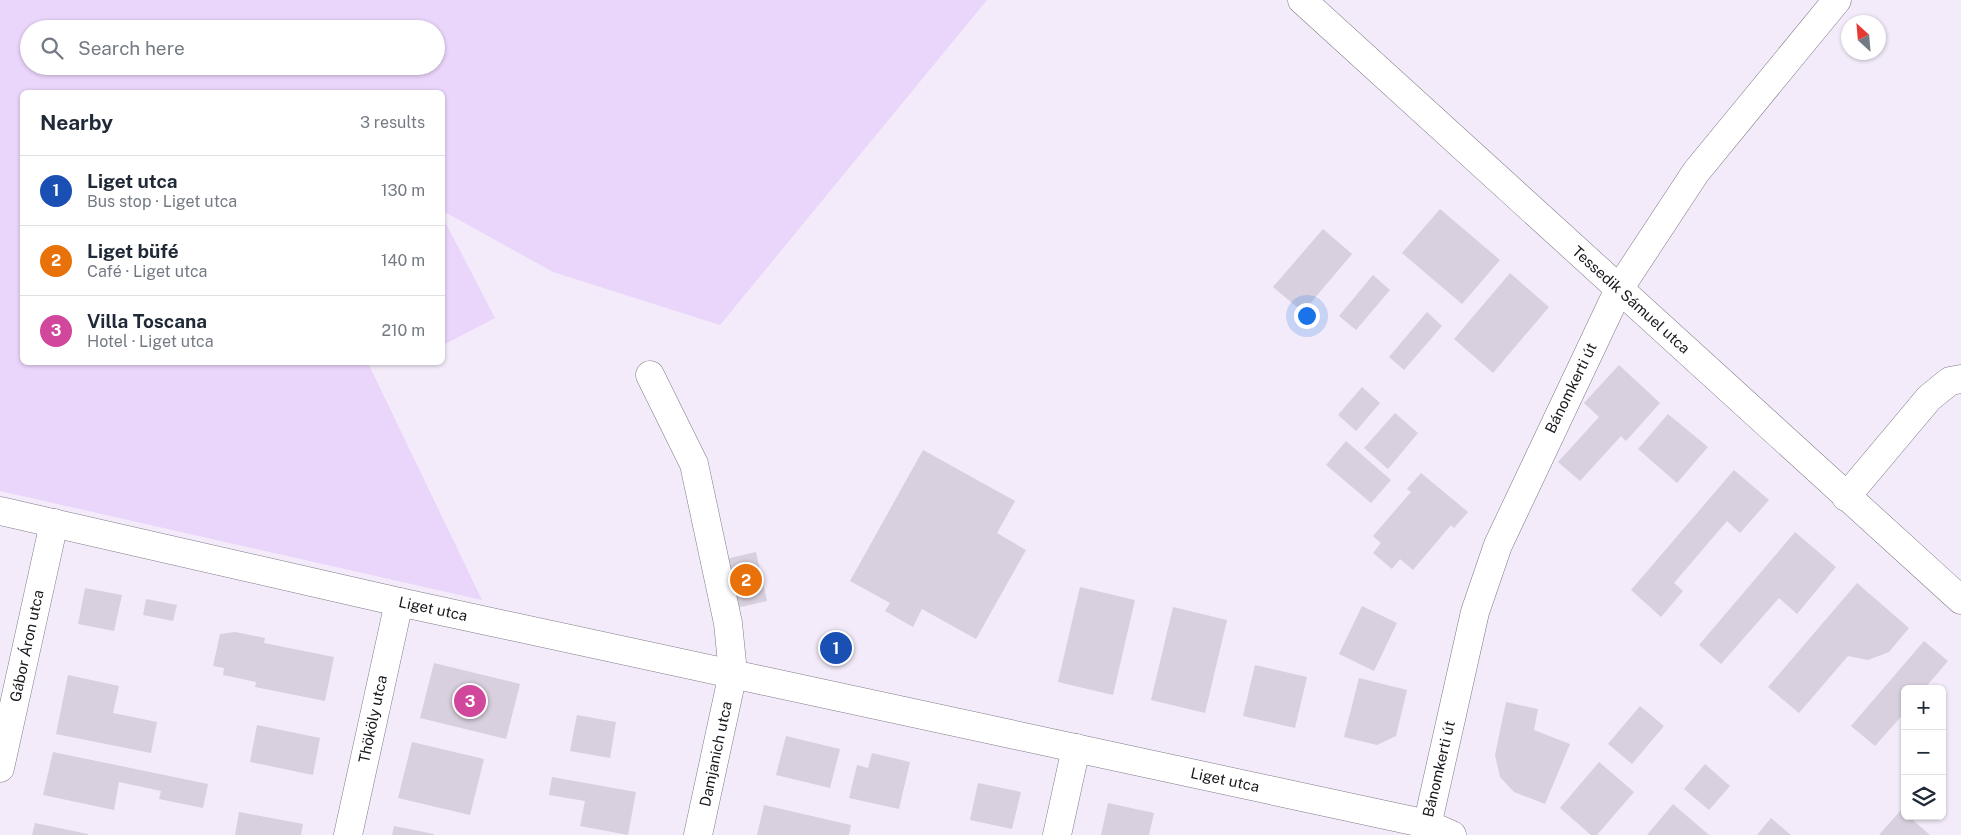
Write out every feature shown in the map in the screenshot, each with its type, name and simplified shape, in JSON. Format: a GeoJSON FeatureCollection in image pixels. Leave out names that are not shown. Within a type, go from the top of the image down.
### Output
{"type":"FeatureCollection","features":[{"type":"Feature","properties":{"kind":"street","name":"Tessedik Sámuel utca"},"geometry":{"type":"LineString","coordinates":[[1302,0],[1961,600]]}},
{"type":"Feature","properties":{"kind":"street","name":"Bánomkerti út"},"geometry":{"type":"LineString","coordinates":[[1426,830],[1475,612],[1498,545],[1619,289],[1696,172],[1837,0]]}},
{"type":"Feature","properties":{"kind":"street","name":"Damjanich utca"},"geometry":{"type":"LineString","coordinates":[[650,374],[694,464],[728,623],[734,673],[698,835]]}},
{"type":"Feature","properties":{"kind":"street"},"geometry":{"type":"LineString","coordinates":[[1846,497],[1929,398],[1950,381],[1961,379]]}},
{"type":"Feature","properties":{"kind":"street","name":"Liget utca"},"geometry":{"type":"LineString","coordinates":[[0,511],[399,602],[1076,748],[1452,835]]}},
{"type":"Feature","properties":{"kind":"street","name":"Gábor Áron utca"},"geometry":{"type":"LineString","coordinates":[[0,768],[54,524]]}},
{"type":"Feature","properties":{"kind":"street","name":"Thököly utca"},"geometry":{"type":"LineString","coordinates":[[348,835],[399,602]]}},
{"type":"Feature","properties":{"kind":"street"},"geometry":{"type":"LineString","coordinates":[[1057,835],[1076,748]]}},
{"type":"Feature","properties":{"kind":"shaded area"},"geometry":{"type":"Polygon","coordinates":[[[0,0],[987,0],[720,325],[553,272],[445,212],[445,90],[20,90],[20,365],[369,365],[482,600],[0,491],[0,0]]]}},
{"type":"Feature","properties":{"kind":"shaded area"},"geometry":{"type":"Polygon","coordinates":[[[445,222],[495,318],[445,344],[445,222]]]}},
{"type":"Feature","properties":{"kind":"building"},"geometry":{"type":"Polygon","coordinates":[[[1440,209],[1500,260],[1462,304],[1402,253],[1440,209]]]}},
{"type":"Feature","properties":{"kind":"building"},"geometry":{"type":"Polygon","coordinates":[[[1323,229],[1352,254],[1303,312],[1273,287],[1323,229]]]}},
{"type":"Feature","properties":{"kind":"building"},"geometry":{"type":"Polygon","coordinates":[[[1510,273],[1549,307],[1493,373],[1454,339],[1510,273]]]}},
{"type":"Feature","properties":{"kind":"building"},"geometry":{"type":"Polygon","coordinates":[[[1373,275],[1390,290],[1356,330],[1339,316],[1373,275]]]}},
{"type":"Feature","properties":{"kind":"building"},"geometry":{"type":"Polygon","coordinates":[[[1427,312],[1442,326],[1404,370],[1389,357],[1427,312]]]}},
{"type":"Feature","properties":{"kind":"building"},"geometry":{"type":"Polygon","coordinates":[[[1619,365],[1660,403],[1626,441],[1621,436],[1580,481],[1558,462],[1599,417],[1584,403],[1619,365]]]}},
{"type":"Feature","properties":{"kind":"building"},"geometry":{"type":"Polygon","coordinates":[[[1362,387],[1380,403],[1356,431],[1338,415],[1362,387]]]}},
{"type":"Feature","properties":{"kind":"building"},"geometry":{"type":"Polygon","coordinates":[[[1395,413],[1418,433],[1388,469],[1364,448],[1395,413]]]}},
{"type":"Feature","properties":{"kind":"building"},"geometry":{"type":"Polygon","coordinates":[[[1668,414],[1708,447],[1677,483],[1638,449],[1668,414]]]}},
{"type":"Feature","properties":{"kind":"building"},"geometry":{"type":"Polygon","coordinates":[[[1346,441],[1391,480],[1371,503],[1326,465],[1346,441]]]}},
{"type":"Feature","properties":{"kind":"building"},"geometry":{"type":"Polygon","coordinates":[[[923,450],[1015,501],[997,533],[1026,550],[976,639],[922,609],[913,627],[885,611],[890,603],[850,581],[923,450]]]}},
{"type":"Feature","properties":{"kind":"building"},"geometry":{"type":"Polygon","coordinates":[[[1734,470],[1769,500],[1740,533],[1727,521],[1674,583],[1683,591],[1661,617],[1631,590],[1734,470]]]}},
{"type":"Feature","properties":{"kind":"building"},"geometry":{"type":"Polygon","coordinates":[[[1421,473],[1468,512],[1454,528],[1451,525],[1413,570],[1400,559],[1392,569],[1373,553],[1381,543],[1373,536],[1411,492],[1407,489],[1421,473]]]}},
{"type":"Feature","properties":{"kind":"building"},"geometry":{"type":"Polygon","coordinates":[[[1795,532],[1836,567],[1797,614],[1779,598],[1721,664],[1699,645],[1795,532]]]}},
{"type":"Feature","properties":{"kind":"building"},"geometry":{"type":"Polygon","coordinates":[[[756,552],[767,601],[736,608],[726,559],[756,552]]]}},
{"type":"Feature","properties":{"kind":"building"},"geometry":{"type":"Polygon","coordinates":[[[1857,583],[1909,628],[1889,652],[1868,660],[1848,656],[1799,713],[1768,687],[1857,583]]]}},
{"type":"Feature","properties":{"kind":"building"},"geometry":{"type":"Polygon","coordinates":[[[1080,587],[1135,600],[1113,695],[1058,682],[1080,587]]]}},
{"type":"Feature","properties":{"kind":"building"},"geometry":{"type":"Polygon","coordinates":[[[85,588],[122,595],[114,631],[78,624],[85,588]]]}},
{"type":"Feature","properties":{"kind":"building"},"geometry":{"type":"Polygon","coordinates":[[[146,599],[177,605],[173,621],[143,615],[146,599]]]}},
{"type":"Feature","properties":{"kind":"building"},"geometry":{"type":"Polygon","coordinates":[[[1362,606],[1397,623],[1374,671],[1339,654],[1362,606]]]}},
{"type":"Feature","properties":{"kind":"building"},"geometry":{"type":"Polygon","coordinates":[[[1173,607],[1227,620],[1205,713],[1151,700],[1173,607]]]}},
{"type":"Feature","properties":{"kind":"building"},"geometry":{"type":"Polygon","coordinates":[[[235,632],[265,638],[264,643],[334,657],[325,701],[255,687],[256,682],[223,675],[224,668],[213,666],[220,634],[235,632]]]}},
{"type":"Feature","properties":{"kind":"building"},"geometry":{"type":"Polygon","coordinates":[[[1924,641],[1948,661],[1927,685],[1901,685],[1901,717],[1875,746],[1851,726],[1924,641]]]}},
{"type":"Feature","properties":{"kind":"building"},"geometry":{"type":"Polygon","coordinates":[[[434,663],[520,684],[506,739],[420,718],[434,663]]]}},
{"type":"Feature","properties":{"kind":"building"},"geometry":{"type":"Polygon","coordinates":[[[1255,665],[1307,677],[1295,728],[1243,716],[1255,665]]]}},
{"type":"Feature","properties":{"kind":"building"},"geometry":{"type":"Polygon","coordinates":[[[68,675],[119,686],[113,713],[157,722],[151,753],[56,734],[68,675]]]}},
{"type":"Feature","properties":{"kind":"building"},"geometry":{"type":"Polygon","coordinates":[[[1359,678],[1407,690],[1396,736],[1377,745],[1344,737],[1359,678]]]}},
{"type":"Feature","properties":{"kind":"building"},"geometry":{"type":"Polygon","coordinates":[[[1506,702],[1538,709],[1534,730],[1570,744],[1545,804],[1514,792],[1500,777],[1495,755],[1506,702]]]}},
{"type":"Feature","properties":{"kind":"building"},"geometry":{"type":"Polygon","coordinates":[[[1640,706],[1664,726],[1632,764],[1608,744],[1640,706]]]}},
{"type":"Feature","properties":{"kind":"building"},"geometry":{"type":"Polygon","coordinates":[[[577,715],[616,722],[610,758],[570,751],[577,715]]]}},
{"type":"Feature","properties":{"kind":"building"},"geometry":{"type":"Polygon","coordinates":[[[257,725],[320,738],[313,775],[250,762],[257,725]]]}},
{"type":"Feature","properties":{"kind":"building"},"geometry":{"type":"Polygon","coordinates":[[[786,736],[840,749],[830,788],[776,775],[786,736]]]}},
{"type":"Feature","properties":{"kind":"building"},"geometry":{"type":"Polygon","coordinates":[[[412,742],[484,759],[470,815],[398,798],[412,742]]]}},
{"type":"Feature","properties":{"kind":"building"},"geometry":{"type":"Polygon","coordinates":[[[53,752],[208,784],[203,808],[159,799],[161,791],[119,782],[114,810],[43,795],[53,752]]]}},
{"type":"Feature","properties":{"kind":"building"},"geometry":{"type":"Polygon","coordinates":[[[872,753],[910,762],[899,809],[849,798],[857,765],[868,768],[872,753]]]}},
{"type":"Feature","properties":{"kind":"building"},"geometry":{"type":"Polygon","coordinates":[[[1599,762],[1634,792],[1597,835],[1591,835],[1560,808],[1599,762]]]}},
{"type":"Feature","properties":{"kind":"building"},"geometry":{"type":"Polygon","coordinates":[[[1705,764],[1730,786],[1709,810],[1684,789],[1705,764]]]}},
{"type":"Feature","properties":{"kind":"building"},"geometry":{"type":"Polygon","coordinates":[[[552,777],[636,792],[628,835],[580,826],[585,801],[549,795],[552,777]]]}},
{"type":"Feature","properties":{"kind":"building"},"geometry":{"type":"Polygon","coordinates":[[[978,783],[1021,792],[1012,829],[970,820],[978,783]]]}},
{"type":"Feature","properties":{"kind":"building"},"geometry":{"type":"Polygon","coordinates":[[[1108,803],[1154,813],[1149,835],[1101,835],[1108,803]]]}},
{"type":"Feature","properties":{"kind":"building"},"geometry":{"type":"Polygon","coordinates":[[[1673,804],[1709,835],[1647,835],[1673,804]]]}},
{"type":"Feature","properties":{"kind":"building"},"geometry":{"type":"Polygon","coordinates":[[[764,805],[851,825],[849,835],[757,835],[764,805]]]}},
{"type":"Feature","properties":{"kind":"building"},"geometry":{"type":"Polygon","coordinates":[[[1901,810],[1901,820],[1913,820],[1930,835],[1879,835],[1901,810]]]}},
{"type":"Feature","properties":{"kind":"building"},"geometry":{"type":"Polygon","coordinates":[[[239,812],[303,824],[301,835],[235,835],[239,812]]]}},
{"type":"Feature","properties":{"kind":"building"},"geometry":{"type":"Polygon","coordinates":[[[1771,818],[1791,835],[1757,835],[1771,818]]]}},
{"type":"Feature","properties":{"kind":"building"},"geometry":{"type":"Polygon","coordinates":[[[35,823],[88,834],[88,835],[32,835],[35,823]]]}},
{"type":"Feature","properties":{"kind":"building"},"geometry":{"type":"Polygon","coordinates":[[[394,826],[434,834],[434,835],[392,835],[394,826]]]}},
{"type":"Feature","properties":{"kind":"place","name":"Liget büfé"},"geometry":{"type":"Point","coordinates":[746,580]}},
{"type":"Feature","properties":{"kind":"place","name":"Liget utca"},"geometry":{"type":"Point","coordinates":[836,648]}},
{"type":"Feature","properties":{"kind":"place","name":"Villa Toscana"},"geometry":{"type":"Point","coordinates":[470,701]}}]}
